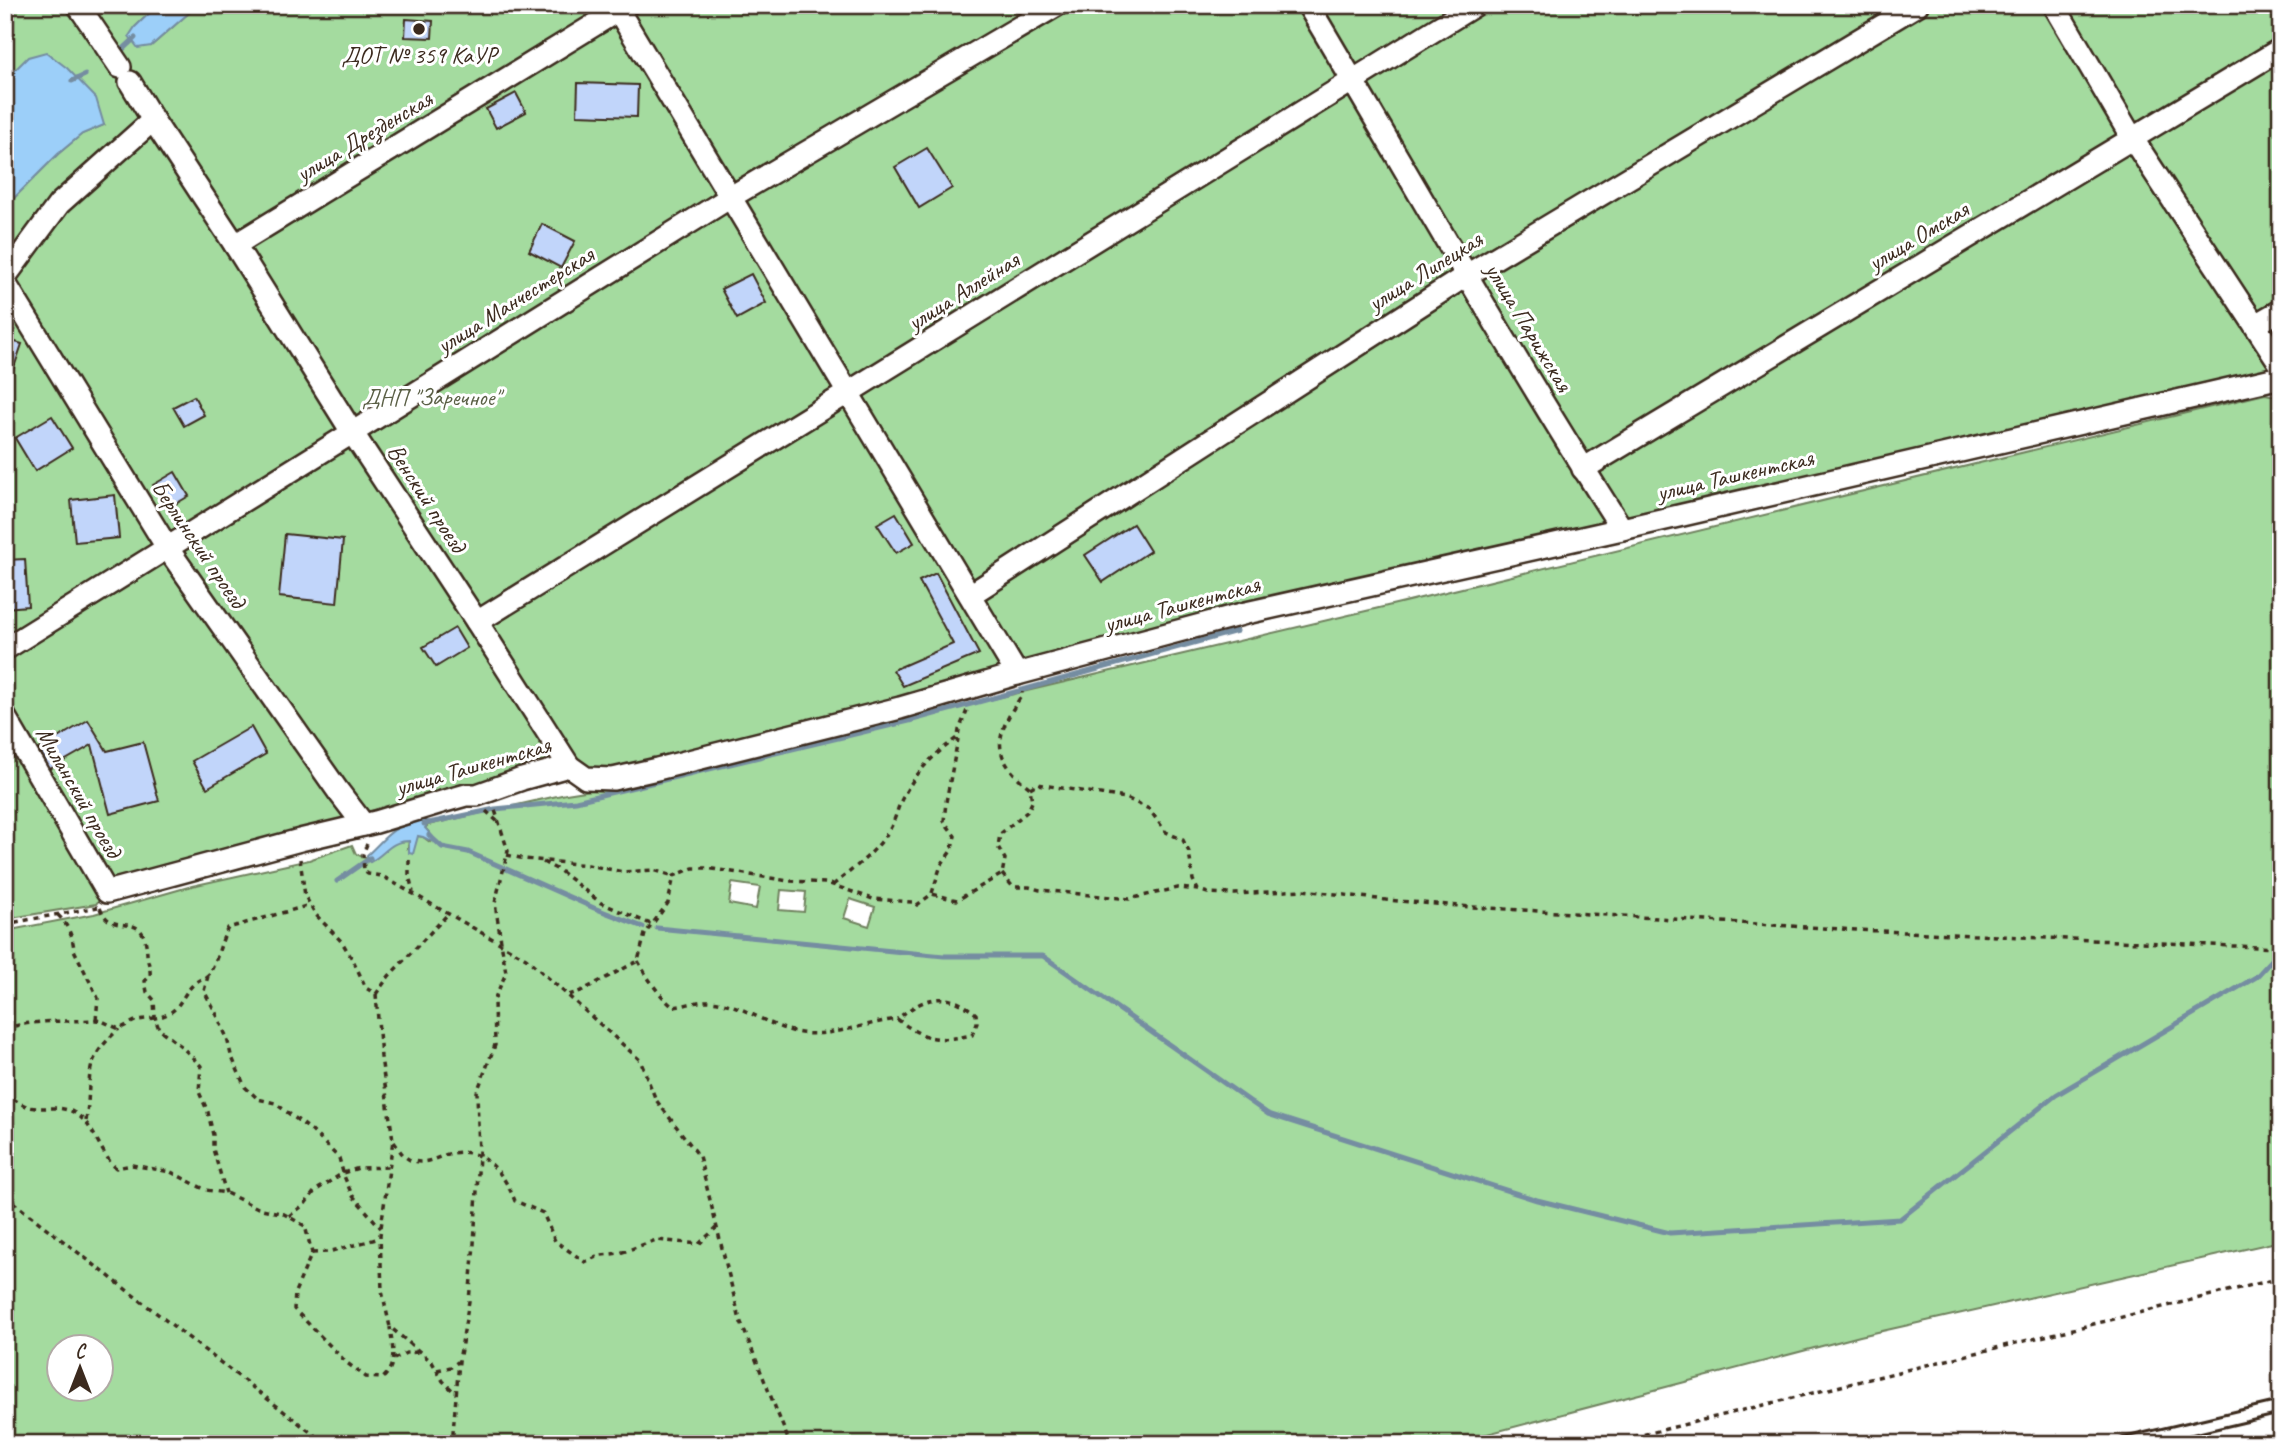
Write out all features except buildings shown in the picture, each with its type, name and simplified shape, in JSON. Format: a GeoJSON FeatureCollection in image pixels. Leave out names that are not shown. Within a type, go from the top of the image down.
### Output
{"type":"FeatureCollection","features":[{"type":"Feature","properties":{"kind":"street","name":"Венский проезд"},"geometry":{"type":"LineString","coordinates":[[78,5],[569,766]]}},
{"type":"Feature","properties":{"kind":"street","name":"улица Манчестерская"},"geometry":{"type":"LineString","coordinates":[[5,649],[730,198],[1058,5]]}},
{"type":"Feature","properties":{"kind":"street","name":"улица Парижская"},"geometry":{"type":"LineString","coordinates":[[1308,5],[1583,469],[1622,529]]}},
{"type":"Feature","properties":{"kind":"street","name":"улица Аллейная"},"geometry":{"type":"LineString","coordinates":[[477,622],[1475,5]]}},
{"type":"Feature","properties":{"kind":"street","name":"улица Липецкая"},"geometry":{"type":"LineString","coordinates":[[970,595],[1467,275],[1917,5]]}},
{"type":"Feature","properties":{"kind":"street"},"geometry":{"type":"LineString","coordinates":[[2054,5],[2132,138],[2281,365]]}},
{"type":"Feature","properties":{"kind":"street"},"geometry":{"type":"LineString","coordinates":[[620,7],[730,198],[1017,674]]}},
{"type":"Feature","properties":{"kind":"street","name":"улица Дрезденская"},"geometry":{"type":"LineString","coordinates":[[235,245],[620,7]]}},
{"type":"Feature","properties":{"kind":"street","name":"улица Омская"},"geometry":{"type":"LineString","coordinates":[[1583,469],[2281,49]]}},
{"type":"Feature","properties":{"kind":"street"},"geometry":{"type":"LineString","coordinates":[[5,276],[59,204],[153,120]]}},
{"type":"Feature","properties":{"kind":"street","name":"Берлинский проезд"},"geometry":{"type":"LineString","coordinates":[[5,283],[168,549],[361,826]]}},
{"type":"Feature","properties":{"kind":"street"},"geometry":{"type":"LineString","coordinates":[[2255,325],[2281,310]]}},
{"type":"Feature","properties":{"kind":"street","name":"улица Ташкентская"},"geometry":{"type":"LineString","coordinates":[[103,900],[300,840],[361,826],[466,795],[477,795],[569,766],[586,778],[613,779],[900,708],[1246,613],[2281,377]]}},
{"type":"Feature","properties":{"kind":"street","name":"Миланский проезд"},"geometry":{"type":"LineString","coordinates":[[5,717],[103,900]]}},
{"type":"Feature","properties":{"kind":"lane"},"geometry":{"type":"LineString","coordinates":[[2124,1444],[2281,1407]]}},
{"type":"Feature","properties":{"kind":"path"},"geometry":{"type":"LineString","coordinates":[[932,894],[957,900],[1002,874],[1005,859],[998,847],[1000,834],[1028,811],[1032,802],[1030,788],[1013,775],[1001,757],[1000,744],[1009,714],[1022,695]]}},
{"type":"Feature","properties":{"kind":"path"},"geometry":{"type":"LineString","coordinates":[[507,855],[623,872],[653,870],[674,876],[693,868],[707,868],[833,885],[873,899],[912,902],[917,905],[932,894],[941,865],[951,851],[955,836],[944,821],[958,730],[968,709]]}},
{"type":"Feature","properties":{"kind":"path"},"geometry":{"type":"LineString","coordinates":[[833,885],[869,854],[891,828],[904,795],[921,769],[958,737]]}},
{"type":"Feature","properties":{"kind":"path"},"geometry":{"type":"LineString","coordinates":[[1030,788],[1037,784],[1126,798],[1149,809],[1166,832],[1183,840],[1189,852],[1191,872],[1198,890]]}},
{"type":"Feature","properties":{"kind":"path"},"geometry":{"type":"LineString","coordinates":[[452,1444],[459,1361],[469,1301],[479,1155],[477,1092],[495,1045],[494,1000],[506,972],[495,903],[508,850],[487,792]]}},
{"type":"Feature","properties":{"kind":"path"},"geometry":{"type":"LineString","coordinates":[[489,814],[500,824]]}},
{"type":"Feature","properties":{"kind":"path"},"geometry":{"type":"LineString","coordinates":[[361,826],[367,845],[363,854],[364,871],[382,876],[413,892],[526,958],[640,1060],[656,1100],[699,1156],[740,1320],[790,1444]]}},
{"type":"Feature","properties":{"kind":"path"},"geometry":{"type":"LineString","coordinates":[[300,840],[305,896],[316,915],[342,942],[366,988],[376,994]]}},
{"type":"Feature","properties":{"kind":"path"},"geometry":{"type":"LineString","coordinates":[[409,860],[413,892]]}},
{"type":"Feature","properties":{"kind":"path"},"geometry":{"type":"LineString","coordinates":[[540,860],[560,871],[601,903],[653,925]]}},
{"type":"Feature","properties":{"kind":"path"},"geometry":{"type":"LineString","coordinates":[[1002,874],[1013,887],[1129,899],[1178,888],[1235,894],[1303,890],[1447,905],[1844,929],[2281,948]]}},
{"type":"Feature","properties":{"kind":"path"},"geometry":{"type":"LineString","coordinates":[[674,876],[668,903],[645,934],[638,961],[655,988],[673,1007],[708,1000],[731,1005],[795,1032],[815,1035],[897,1019],[906,1011],[931,1000],[947,997],[963,1003],[976,1014],[977,1023],[972,1035],[950,1040],[929,1038],[897,1019]]}},
{"type":"Feature","properties":{"kind":"path"},"geometry":{"type":"LineString","coordinates":[[5,924],[58,915],[103,900],[103,917],[118,925],[141,929],[148,945],[147,955],[151,967],[150,976],[145,981],[147,992],[154,1000],[159,1029],[181,1045],[201,1066],[199,1092],[208,1112],[213,1149],[226,1193]]}},
{"type":"Feature","properties":{"kind":"path"},"geometry":{"type":"LineString","coordinates":[[310,905],[228,928],[204,991],[227,1038],[231,1055],[245,1087],[258,1099],[275,1103],[311,1130],[339,1158],[352,1195],[381,1228]]}},
{"type":"Feature","properties":{"kind":"path"},"geometry":{"type":"LineString","coordinates":[[5,1093],[28,1107],[62,1108],[86,1121],[108,1161],[116,1168],[132,1165],[171,1172],[205,1189],[226,1193],[258,1208],[289,1216],[305,1226],[312,1254],[295,1292],[294,1309],[347,1363],[366,1377],[383,1378],[388,1374],[394,1359],[382,1291],[380,1238],[393,1140],[381,1057],[376,994],[389,976],[449,913]]}},
{"type":"Feature","properties":{"kind":"path"},"geometry":{"type":"LineString","coordinates":[[58,915],[66,923],[74,942],[74,950],[98,998],[96,1020]]}},
{"type":"Feature","properties":{"kind":"path"},"geometry":{"type":"LineString","coordinates":[[569,995],[581,992],[638,961]]}},
{"type":"Feature","properties":{"kind":"path"},"geometry":{"type":"LineString","coordinates":[[86,1121],[91,1065],[100,1046],[119,1029],[137,1020],[167,1016],[178,1008],[195,984],[208,976]]}},
{"type":"Feature","properties":{"kind":"path"},"geometry":{"type":"LineString","coordinates":[[5,1028],[24,1022],[96,1020],[119,1029]]}},
{"type":"Feature","properties":{"kind":"path"},"geometry":{"type":"LineString","coordinates":[[393,1140],[404,1157],[416,1162],[433,1161],[447,1154],[462,1152],[479,1155],[508,1181],[515,1201],[543,1213],[555,1241],[585,1262],[601,1255],[620,1254],[656,1240],[699,1244],[716,1228]]}},
{"type":"Feature","properties":{"kind":"path"},"geometry":{"type":"LineString","coordinates":[[289,1216],[305,1204],[315,1191],[343,1173],[359,1168],[390,1167]]}},
{"type":"Feature","properties":{"kind":"path"},"geometry":{"type":"LineString","coordinates":[[5,1196],[326,1444]]}},
{"type":"Feature","properties":{"kind":"path"},"geometry":{"type":"LineString","coordinates":[[312,1254],[380,1238]]}},
{"type":"Feature","properties":{"kind":"path"},"geometry":{"type":"LineString","coordinates":[[1605,1444],[2281,1278]]}},
{"type":"Feature","properties":{"kind":"path"},"geometry":{"type":"LineString","coordinates":[[390,1327],[432,1362],[443,1381],[456,1394]]}},
{"type":"Feature","properties":{"kind":"path"},"geometry":{"type":"LineString","coordinates":[[394,1359],[406,1353],[420,1352]]}},
{"type":"Feature","properties":{"kind":"path"},"geometry":{"type":"LineString","coordinates":[[437,1370],[452,1367],[459,1361]]}},
{"type":"Feature","properties":{"kind":"green space","name":"ДНП \"Заречное\""},"geometry":{"type":"Polygon","coordinates":[[[5,5],[158,5],[135,27],[151,46],[198,5],[2281,5],[2281,377],[1643,523],[657,769],[560,768],[109,887],[96,904],[5,919],[5,207],[82,134],[104,125],[9,78],[5,80],[5,5]]]}},
{"type":"Feature","properties":{"kind":"green space"},"geometry":{"type":"Polygon","coordinates":[[[2265,394],[2281,397],[2281,1241],[1860,1336],[1449,1444],[5,1444],[5,931],[94,914],[192,886],[309,860],[352,845],[356,854],[370,862],[395,842],[409,841],[408,847],[418,836],[430,842],[433,837],[425,828],[428,825],[566,794],[636,783],[1400,603],[2265,394]],[[732,883],[729,904],[756,909],[760,887],[732,883]],[[781,890],[779,910],[804,912],[806,892],[781,890]],[[850,899],[844,918],[869,926],[875,907],[850,899]]]}},
{"type":"Feature","properties":{"kind":"water"},"geometry":{"type":"Polygon","coordinates":[[[158,5],[198,5],[151,46],[138,48],[129,36],[158,5]]]}},
{"type":"Feature","properties":{"kind":"water"},"geometry":{"type":"Polygon","coordinates":[[[46,52],[67,68],[96,98],[104,125],[82,134],[5,207],[5,80],[28,57],[46,52]]]}},
{"type":"Feature","properties":{"kind":"water"},"geometry":{"type":"Polygon","coordinates":[[[419,817],[429,822],[425,828],[433,837],[433,842],[418,836],[413,854],[409,853],[409,841],[397,843],[370,862],[367,860],[367,855],[390,833],[419,817]]]}},
{"type":"Feature","properties":{"kind":"waterway"},"geometry":{"type":"LineString","coordinates":[[120,52],[135,38]]}},
{"type":"Feature","properties":{"kind":"waterway"},"geometry":{"type":"LineString","coordinates":[[72,81],[85,75]]}},
{"type":"Feature","properties":{"kind":"waterway"},"geometry":{"type":"LineString","coordinates":[[424,824],[495,809],[576,801],[909,721],[1237,631]]}},
{"type":"Feature","properties":{"kind":"waterway"},"geometry":{"type":"LineString","coordinates":[[429,835],[442,847],[468,852],[643,927]]}},
{"type":"Feature","properties":{"kind":"waterway"},"geometry":{"type":"LineString","coordinates":[[337,881],[370,858]]}},
{"type":"Feature","properties":{"kind":"waterway"},"geometry":{"type":"LineString","coordinates":[[657,928],[944,956],[1043,956],[1268,1114],[1537,1200],[1670,1233],[1900,1219],[2056,1095],[2256,977],[2281,950]]}},
{"type":"Feature","properties":{"kind":"place","name":"ДОТ № 359 КаУР"},"geometry":{"type":"Point","coordinates":[419,29]}}]}
